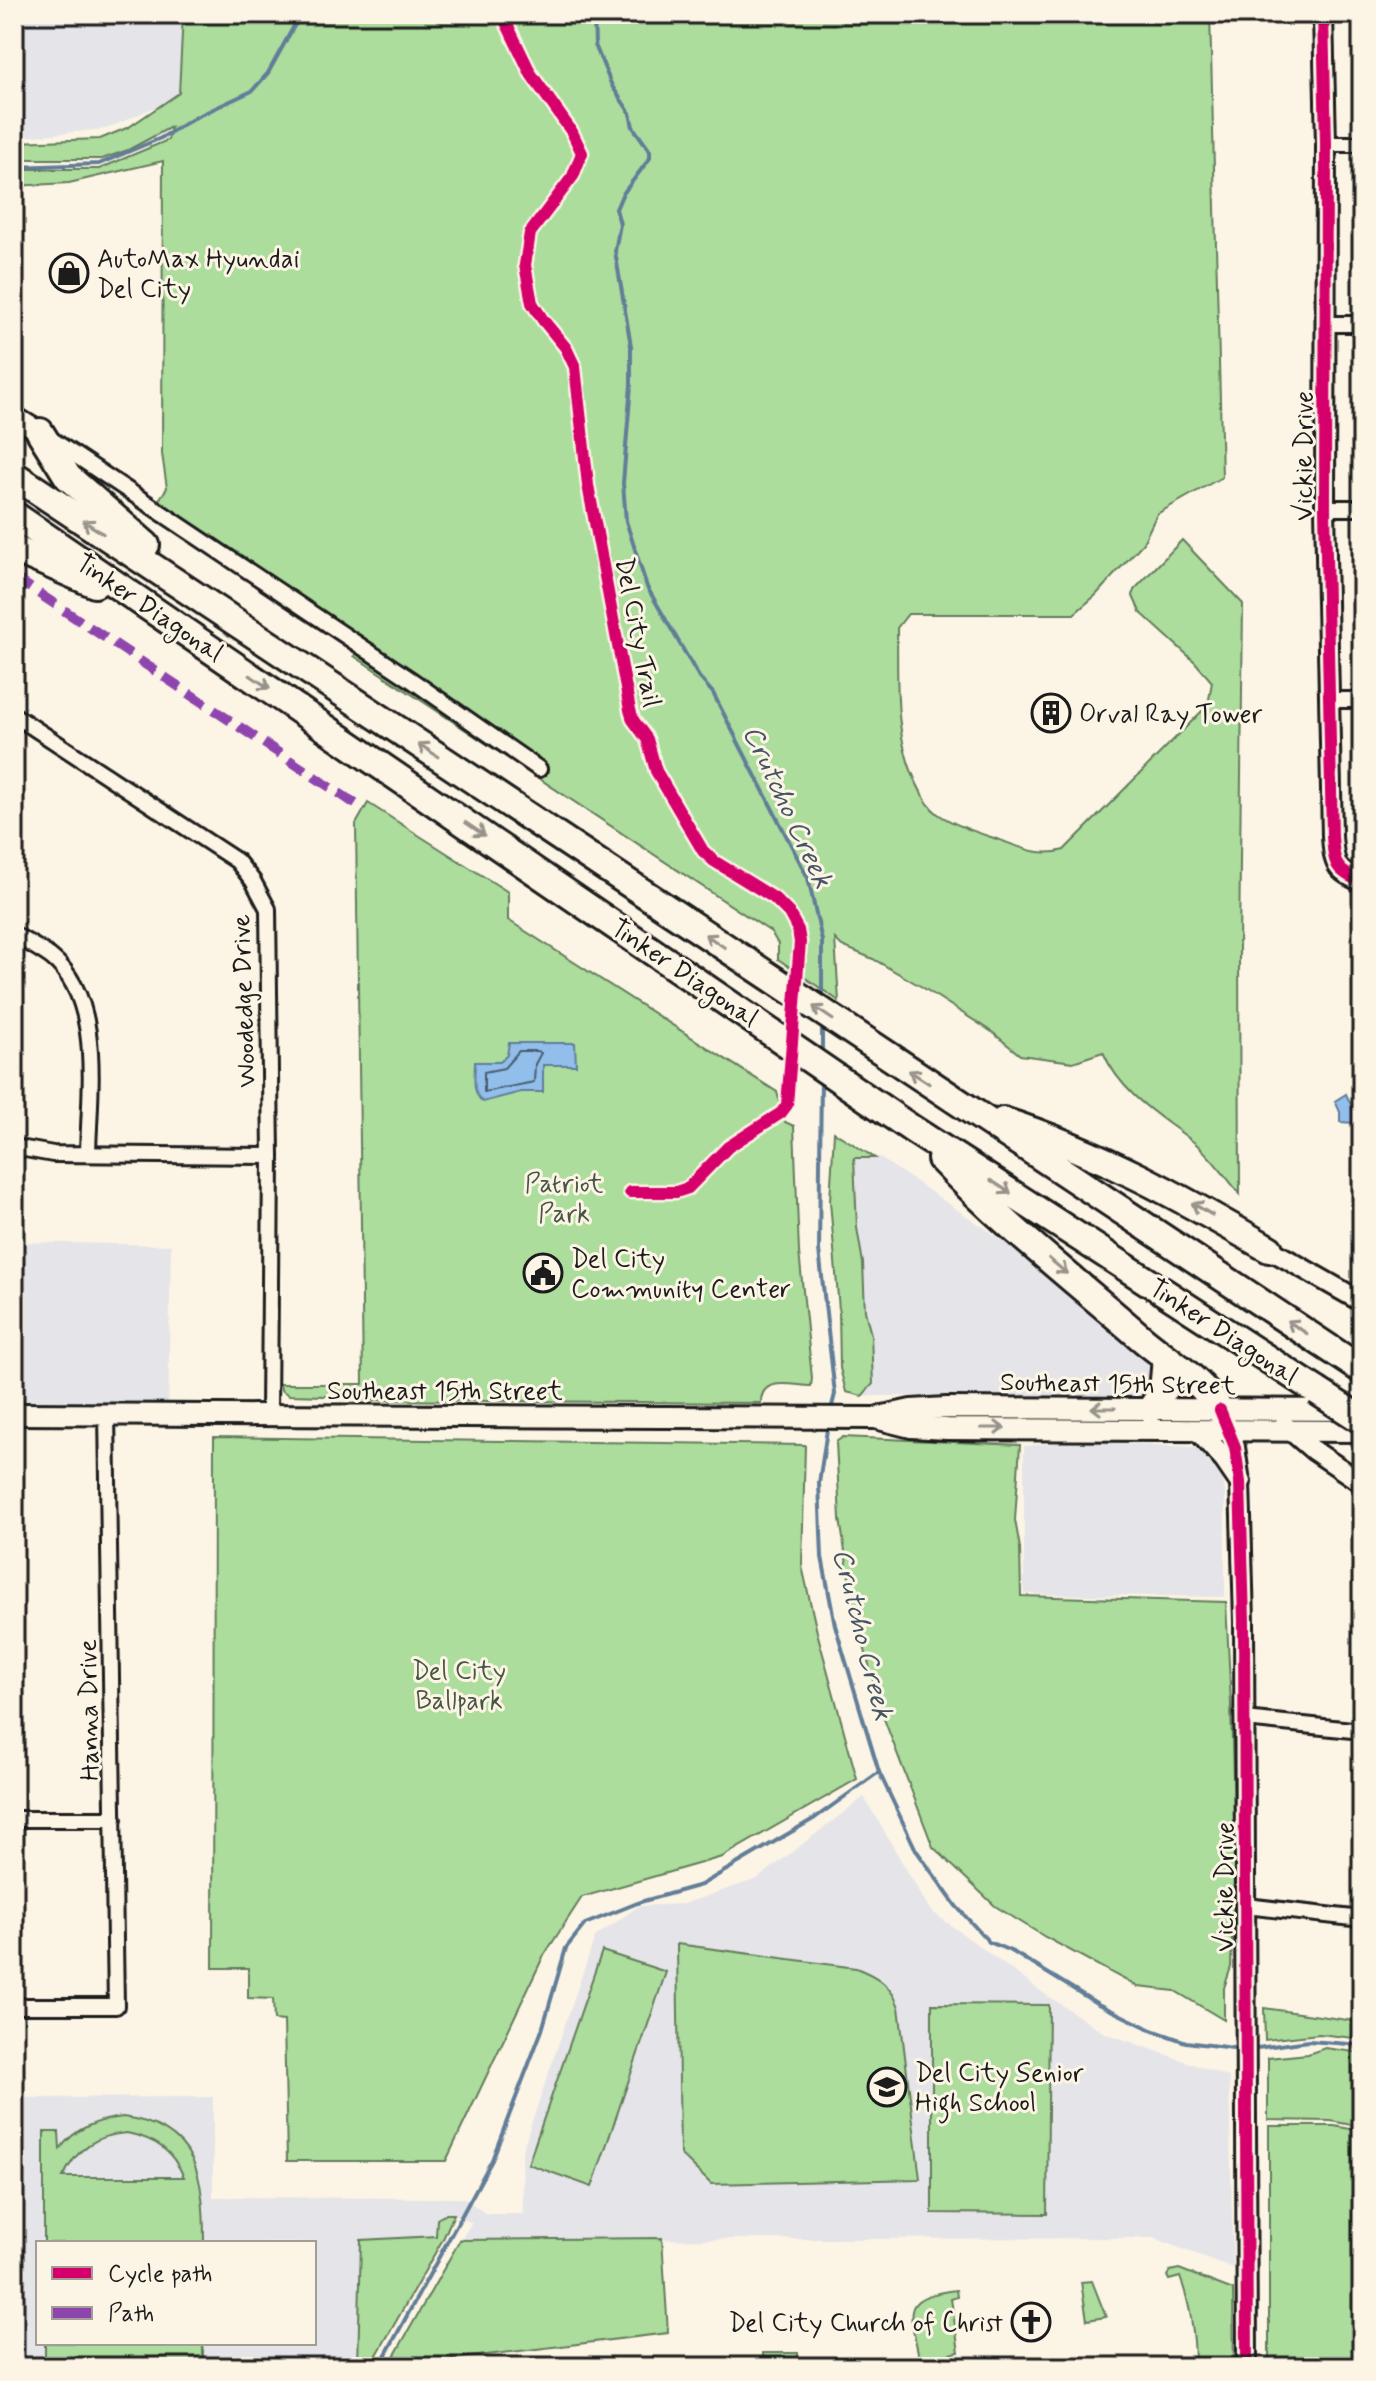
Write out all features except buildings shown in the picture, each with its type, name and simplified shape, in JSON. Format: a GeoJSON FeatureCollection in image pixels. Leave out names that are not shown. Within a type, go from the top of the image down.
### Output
{"type":"FeatureCollection","features":[{"type":"Feature","properties":{"kind":"highway"},"geometry":{"type":"LineString","coordinates":[[40,432],[73,482],[228,616]]}},
{"type":"Feature","properties":{"kind":"highway","name":"Tinker Diagonal"},"geometry":{"type":"LineString","coordinates":[[14,475],[1362,1370]]}},
{"type":"Feature","properties":{"kind":"highway","name":"Tinker Diagonal"},"geometry":{"type":"LineString","coordinates":[[14,515],[912,1129],[1362,1420]]}},
{"type":"Feature","properties":{"kind":"highway"},"geometry":{"type":"LineString","coordinates":[[14,549],[150,607]]}},
{"type":"Feature","properties":{"kind":"highway"},"geometry":{"type":"LineString","coordinates":[[971,1111],[1054,1138],[1123,1167],[1269,1249]]}},
{"type":"Feature","properties":{"kind":"highway"},"geometry":{"type":"LineString","coordinates":[[912,1129],[977,1198],[1206,1390],[1225,1421]]}},
{"type":"Feature","properties":{"kind":"highway"},"geometry":{"type":"LineString","coordinates":[[1151,1409],[1163,1391],[1166,1358]]}},
{"type":"Feature","properties":{"kind":"main road","name":"Southeast 15th Street"},"geometry":{"type":"LineString","coordinates":[[14,1414],[875,1418],[911,1410],[947,1408],[1199,1431],[1267,1410],[1362,1410]]}},
{"type":"Feature","properties":{"kind":"main road"},"geometry":{"type":"LineString","coordinates":[[947,1408],[947,1429]]}},
{"type":"Feature","properties":{"kind":"main road","name":"Southeast 15th Street"},"geometry":{"type":"LineString","coordinates":[[875,1418],[911,1427],[947,1429],[1151,1409],[1292,1433],[1362,1431]]}},
{"type":"Feature","properties":{"kind":"main road"},"geometry":{"type":"LineString","coordinates":[[1199,1431],[1240,1482]]}},
{"type":"Feature","properties":{"kind":"street","name":"Vickie Drive"},"geometry":{"type":"LineString","coordinates":[[1323,14],[1326,144],[1325,508],[1334,860],[1344,874],[1362,882]]}},
{"type":"Feature","properties":{"kind":"street"},"geometry":{"type":"LineString","coordinates":[[1326,144],[1362,144]]}},
{"type":"Feature","properties":{"kind":"street"},"geometry":{"type":"LineString","coordinates":[[1325,324],[1362,324]]}},
{"type":"Feature","properties":{"kind":"street"},"geometry":{"type":"LineString","coordinates":[[14,416],[410,679],[539,769]]}},
{"type":"Feature","properties":{"kind":"street"},"geometry":{"type":"LineString","coordinates":[[1325,508],[1362,508]]}},
{"type":"Feature","properties":{"kind":"street"},"geometry":{"type":"LineString","coordinates":[[1331,700],[1362,700]]}},
{"type":"Feature","properties":{"kind":"street","name":"Woodedge Drive"},"geometry":{"type":"LineString","coordinates":[[14,715],[237,861],[253,881],[268,909],[271,1156],[269,1414]]}},
{"type":"Feature","properties":{"kind":"street"},"geometry":{"type":"LineString","coordinates":[[14,934],[53,959],[69,978],[84,1005],[90,1042],[88,1153]]}},
{"type":"Feature","properties":{"kind":"street"},"geometry":{"type":"LineString","coordinates":[[14,1147],[53,1154],[271,1156]]}},
{"type":"Feature","properties":{"kind":"street"},"geometry":{"type":"LineString","coordinates":[[1269,1249],[1362,1302]]}},
{"type":"Feature","properties":{"kind":"street","name":"Tinker Diagonal"},"geometry":{"type":"LineString","coordinates":[[1267,1410],[1313,1450],[1362,1483]]}},
{"type":"Feature","properties":{"kind":"street","name":"Hanna Drive"},"geometry":{"type":"LineString","coordinates":[[14,2006],[116,2006],[107,1414]]}},
{"type":"Feature","properties":{"kind":"street","name":"Vickie Drive"},"geometry":{"type":"LineString","coordinates":[[1225,1421],[1240,1482],[1245,1719],[1247,2367]]}},
{"type":"Feature","properties":{"kind":"street"},"geometry":{"type":"LineString","coordinates":[[1245,1719],[1362,1731]]}},
{"type":"Feature","properties":{"kind":"street"},"geometry":{"type":"LineString","coordinates":[[14,1819],[114,1819]]}},
{"type":"Feature","properties":{"kind":"street"},"geometry":{"type":"LineString","coordinates":[[1246,1906],[1362,1919]]}},
{"type":"Feature","properties":{"kind":"shaded area"},"geometry":{"type":"Polygon","coordinates":[[[14,14],[183,14],[180,92],[173,99],[106,129],[14,138],[14,14]]]}},
{"type":"Feature","properties":{"kind":"shaded area"},"geometry":{"type":"Polygon","coordinates":[[[854,1157],[880,1158],[998,1237],[1157,1363],[1157,1396],[862,1396],[854,1157]]]}},
{"type":"Feature","properties":{"kind":"shaded area"},"geometry":{"type":"Polygon","coordinates":[[[14,1242],[171,1245],[168,1414],[14,1408],[14,1242]]]}},
{"type":"Feature","properties":{"kind":"shaded area"},"geometry":{"type":"Polygon","coordinates":[[[1076,1441],[1195,1447],[1208,1451],[1222,1472],[1225,1493],[1225,1597],[1024,1594],[1024,1446],[1076,1441]]]}},
{"type":"Feature","properties":{"kind":"shaded area","name":"Del City Senior High School"},"geometry":{"type":"Polygon","coordinates":[[[864,1797],[930,1910],[1039,1990],[1103,2032],[1229,2077],[1233,2268],[1153,2238],[460,2240],[472,2223],[454,2214],[370,2367],[14,2367],[14,2098],[213,2097],[213,2197],[464,2198],[486,2214],[523,2214],[522,2151],[595,1937],[639,1906],[683,1904],[757,1879],[864,1797]]]}},
{"type":"Feature","properties":{"kind":"green space"},"geometry":{"type":"Polygon","coordinates":[[[183,14],[1210,14],[1222,477],[1157,514],[1143,543],[1096,595],[1074,614],[908,614],[897,628],[897,688],[900,727],[909,765],[923,796],[934,811],[965,828],[1029,850],[1046,853],[1064,850],[1208,705],[1212,682],[1195,662],[1140,612],[1133,596],[1134,590],[1182,540],[1243,604],[1240,1194],[1195,1143],[1131,1092],[1103,1052],[1073,1062],[1020,1055],[992,1032],[922,987],[873,959],[842,946],[835,939],[839,1001],[778,959],[778,944],[771,932],[354,656],[365,640],[158,501],[167,488],[162,454],[163,161],[69,183],[14,186],[14,172],[22,169],[99,169],[168,140],[171,127],[128,150],[102,159],[14,159],[14,142],[100,139],[129,127],[179,93],[183,14]]]}},
{"type":"Feature","properties":{"kind":"green space","name":"Patriot Park"},"geometry":{"type":"Polygon","coordinates":[[[368,803],[508,892],[508,920],[777,1092],[785,1122],[794,1126],[799,1252],[811,1386],[772,1385],[762,1394],[761,1403],[363,1400],[363,1397],[289,1395],[281,1390],[280,1384],[363,1384],[356,824],[368,803]]]}},
{"type":"Feature","properties":{"kind":"green space"},"geometry":{"type":"Polygon","coordinates":[[[834,1132],[875,1158],[854,1158],[857,1228],[863,1263],[865,1311],[871,1335],[873,1384],[862,1396],[846,1392],[840,1368],[839,1310],[830,1201],[834,1132]]]}},
{"type":"Feature","properties":{"kind":"green space","name":"Del City Ballpark"},"geometry":{"type":"Polygon","coordinates":[[[214,1437],[805,1445],[802,1566],[857,1779],[722,1857],[582,1897],[543,1957],[446,2161],[287,2161],[284,2021],[274,2020],[273,1999],[248,1998],[248,1968],[213,1968],[214,1437]]]}},
{"type":"Feature","properties":{"kind":"green space"},"geometry":{"type":"Polygon","coordinates":[[[843,1437],[1020,1445],[1015,1520],[1020,1548],[1021,1596],[1226,1602],[1235,1850],[1231,1967],[1224,1988],[1224,2020],[1175,1991],[1138,1987],[1045,1937],[995,1906],[933,1847],[881,1711],[853,1604],[840,1519],[836,1442],[843,1437]]]}},
{"type":"Feature","properties":{"kind":"green space"},"geometry":{"type":"Polygon","coordinates":[[[677,1944],[856,1968],[877,1978],[887,1987],[899,2007],[920,2179],[711,2184],[680,2154],[677,1944]]]}},
{"type":"Feature","properties":{"kind":"green space"},"geometry":{"type":"Polygon","coordinates":[[[602,1951],[666,1972],[592,2187],[528,2164],[602,1951]]]}},
{"type":"Feature","properties":{"kind":"green space"},"geometry":{"type":"Polygon","coordinates":[[[932,2004],[1049,2005],[1047,2214],[932,2213],[932,2004]]]}},
{"type":"Feature","properties":{"kind":"green space"},"geometry":{"type":"Polygon","coordinates":[[[1264,2008],[1362,2022],[1362,2039],[1319,2034],[1265,2040],[1264,2008]]]}},
{"type":"Feature","properties":{"kind":"green space"},"geometry":{"type":"Polygon","coordinates":[[[1325,2048],[1362,2053],[1362,2127],[1331,2121],[1268,2120],[1268,2058],[1308,2054],[1325,2048]]]}},
{"type":"Feature","properties":{"kind":"green space"},"geometry":{"type":"Polygon","coordinates":[[[123,2117],[148,2123],[168,2132],[182,2144],[192,2159],[198,2177],[204,2241],[44,2241],[44,2132],[59,2132],[60,2149],[80,2130],[123,2117]],[[127,2133],[97,2140],[81,2151],[63,2177],[184,2177],[174,2160],[155,2142],[127,2133]]]}},
{"type":"Feature","properties":{"kind":"green space"},"geometry":{"type":"Polygon","coordinates":[[[1269,2126],[1334,2126],[1362,2131],[1362,2367],[1269,2367],[1269,2126]]]}},
{"type":"Feature","properties":{"kind":"green space"},"geometry":{"type":"Polygon","coordinates":[[[454,2214],[443,2239],[370,2367],[358,2367],[361,2240],[436,2236],[437,2219],[454,2214]]]}},
{"type":"Feature","properties":{"kind":"green space"},"geometry":{"type":"Polygon","coordinates":[[[662,2238],[668,2333],[388,2367],[460,2240],[662,2238]]]}},
{"type":"Feature","properties":{"kind":"green space"},"geometry":{"type":"Polygon","coordinates":[[[1179,2269],[1233,2290],[1234,2367],[1195,2367],[1192,2322],[1184,2288],[1180,2277],[1169,2280],[1167,2276],[1170,2271],[1179,2269]]]}},
{"type":"Feature","properties":{"kind":"green space"},"geometry":{"type":"Polygon","coordinates":[[[1092,2281],[1106,2317],[1087,2320],[1081,2282],[1092,2281]]]}},
{"type":"Feature","properties":{"kind":"green space"},"geometry":{"type":"Polygon","coordinates":[[[956,2290],[957,2297],[951,2299],[959,2352],[948,2354],[947,2359],[920,2363],[912,2310],[924,2298],[956,2290]]]}},
{"type":"Feature","properties":{"kind":"green space"},"geometry":{"type":"Polygon","coordinates":[[[45,2345],[203,2345],[203,2367],[45,2367],[45,2345]]]}},
{"type":"Feature","properties":{"kind":"green space"},"geometry":{"type":"Polygon","coordinates":[[[763,2353],[798,2353],[798,2359],[769,2361],[769,2367],[763,2367],[763,2353]]]}},
{"type":"Feature","properties":{"kind":"water"},"geometry":{"type":"Polygon","coordinates":[[[509,1043],[575,1043],[576,1065],[543,1065],[543,1092],[521,1092],[483,1102],[475,1089],[475,1062],[500,1062],[507,1055],[509,1043]]]}},
{"type":"Feature","properties":{"kind":"water"},"geometry":{"type":"Polygon","coordinates":[[[1346,1094],[1354,1111],[1354,1123],[1340,1122],[1335,1101],[1346,1094]]]}},
{"type":"Feature","properties":{"kind":"waterway"},"geometry":{"type":"LineString","coordinates":[[14,167],[99,164],[161,138],[196,117],[252,91],[268,73],[294,26],[305,14]]}},
{"type":"Feature","properties":{"kind":"waterway","name":"Crutcho Creek"},"geometry":{"type":"LineString","coordinates":[[594,14],[595,45],[612,86],[630,113],[633,127],[650,151],[650,158],[622,195],[616,209],[620,224],[615,251],[631,346],[623,483],[626,521],[647,587],[699,677],[713,693],[808,878],[822,941],[822,1000]]}},
{"type":"Feature","properties":{"kind":"waterway","name":"Crutcho Creek"},"geometry":{"type":"LineString","coordinates":[[822,1024],[822,1056]]}},
{"type":"Feature","properties":{"kind":"waterway","name":"Crutcho Creek"},"geometry":{"type":"LineString","coordinates":[[821,1080],[819,1250],[835,1394],[831,1410]]}},
{"type":"Feature","properties":{"kind":"waterway","name":"Crutcho Creek"},"geometry":{"type":"LineString","coordinates":[[828,1423],[819,1483],[822,1557],[835,1625],[879,1772],[916,1850],[956,1906],[989,1942],[1013,1952],[1098,2004],[1152,2030],[1186,2042],[1241,2049]]}},
{"type":"Feature","properties":{"kind":"waterway"},"geometry":{"type":"LineString","coordinates":[[379,2367],[492,2160],[542,2030],[566,1948],[585,1924],[640,1902],[701,1885],[815,1818],[879,1772]]}},
{"type":"Feature","properties":{"kind":"waterway","name":"Crutcho Creek"},"geometry":{"type":"LineString","coordinates":[[1250,2049],[1309,2041],[1362,2045]]}},
{"type":"Feature","properties":{"kind":"marked path"},"geometry":{"type":"LineString","coordinates":[[14,577],[363,809]]}},
{"type":"Feature","properties":{"kind":"cycle path","name":"Del City Trail"},"geometry":{"type":"LineString","coordinates":[[502,14],[531,74],[572,132],[582,153],[573,176],[530,233],[525,265],[532,303],[566,348],[575,367],[588,485],[633,720],[647,739],[656,771],[703,851],[774,898],[789,913],[800,942],[787,1105],[781,1113],[728,1147],[688,1188],[676,1192],[630,1192]]}},
{"type":"Feature","properties":{"kind":"cycle path"},"geometry":{"type":"LineString","coordinates":[[1323,14],[1326,144],[1325,508],[1332,836],[1334,853],[1341,870],[1362,882]]}},
{"type":"Feature","properties":{"kind":"cycle path"},"geometry":{"type":"LineString","coordinates":[[1220,1410],[1235,1447],[1240,1482],[1244,1621],[1247,2367]]}},
{"type":"Feature","properties":{"kind":"place","name":"AutoMax Hyundai Del City"},"geometry":{"type":"Point","coordinates":[69,273]}},
{"type":"Feature","properties":{"kind":"place","name":"Orval Ray Tower"},"geometry":{"type":"Point","coordinates":[1051,713]}},
{"type":"Feature","properties":{"kind":"place","name":"Del City Community Center"},"geometry":{"type":"Point","coordinates":[543,1273]}},
{"type":"Feature","properties":{"kind":"place","name":"Del City Senior High School"},"geometry":{"type":"Point","coordinates":[887,2087]}},
{"type":"Feature","properties":{"kind":"place","name":"Del City Church of Christ"},"geometry":{"type":"Point","coordinates":[1031,2322]}}]}
